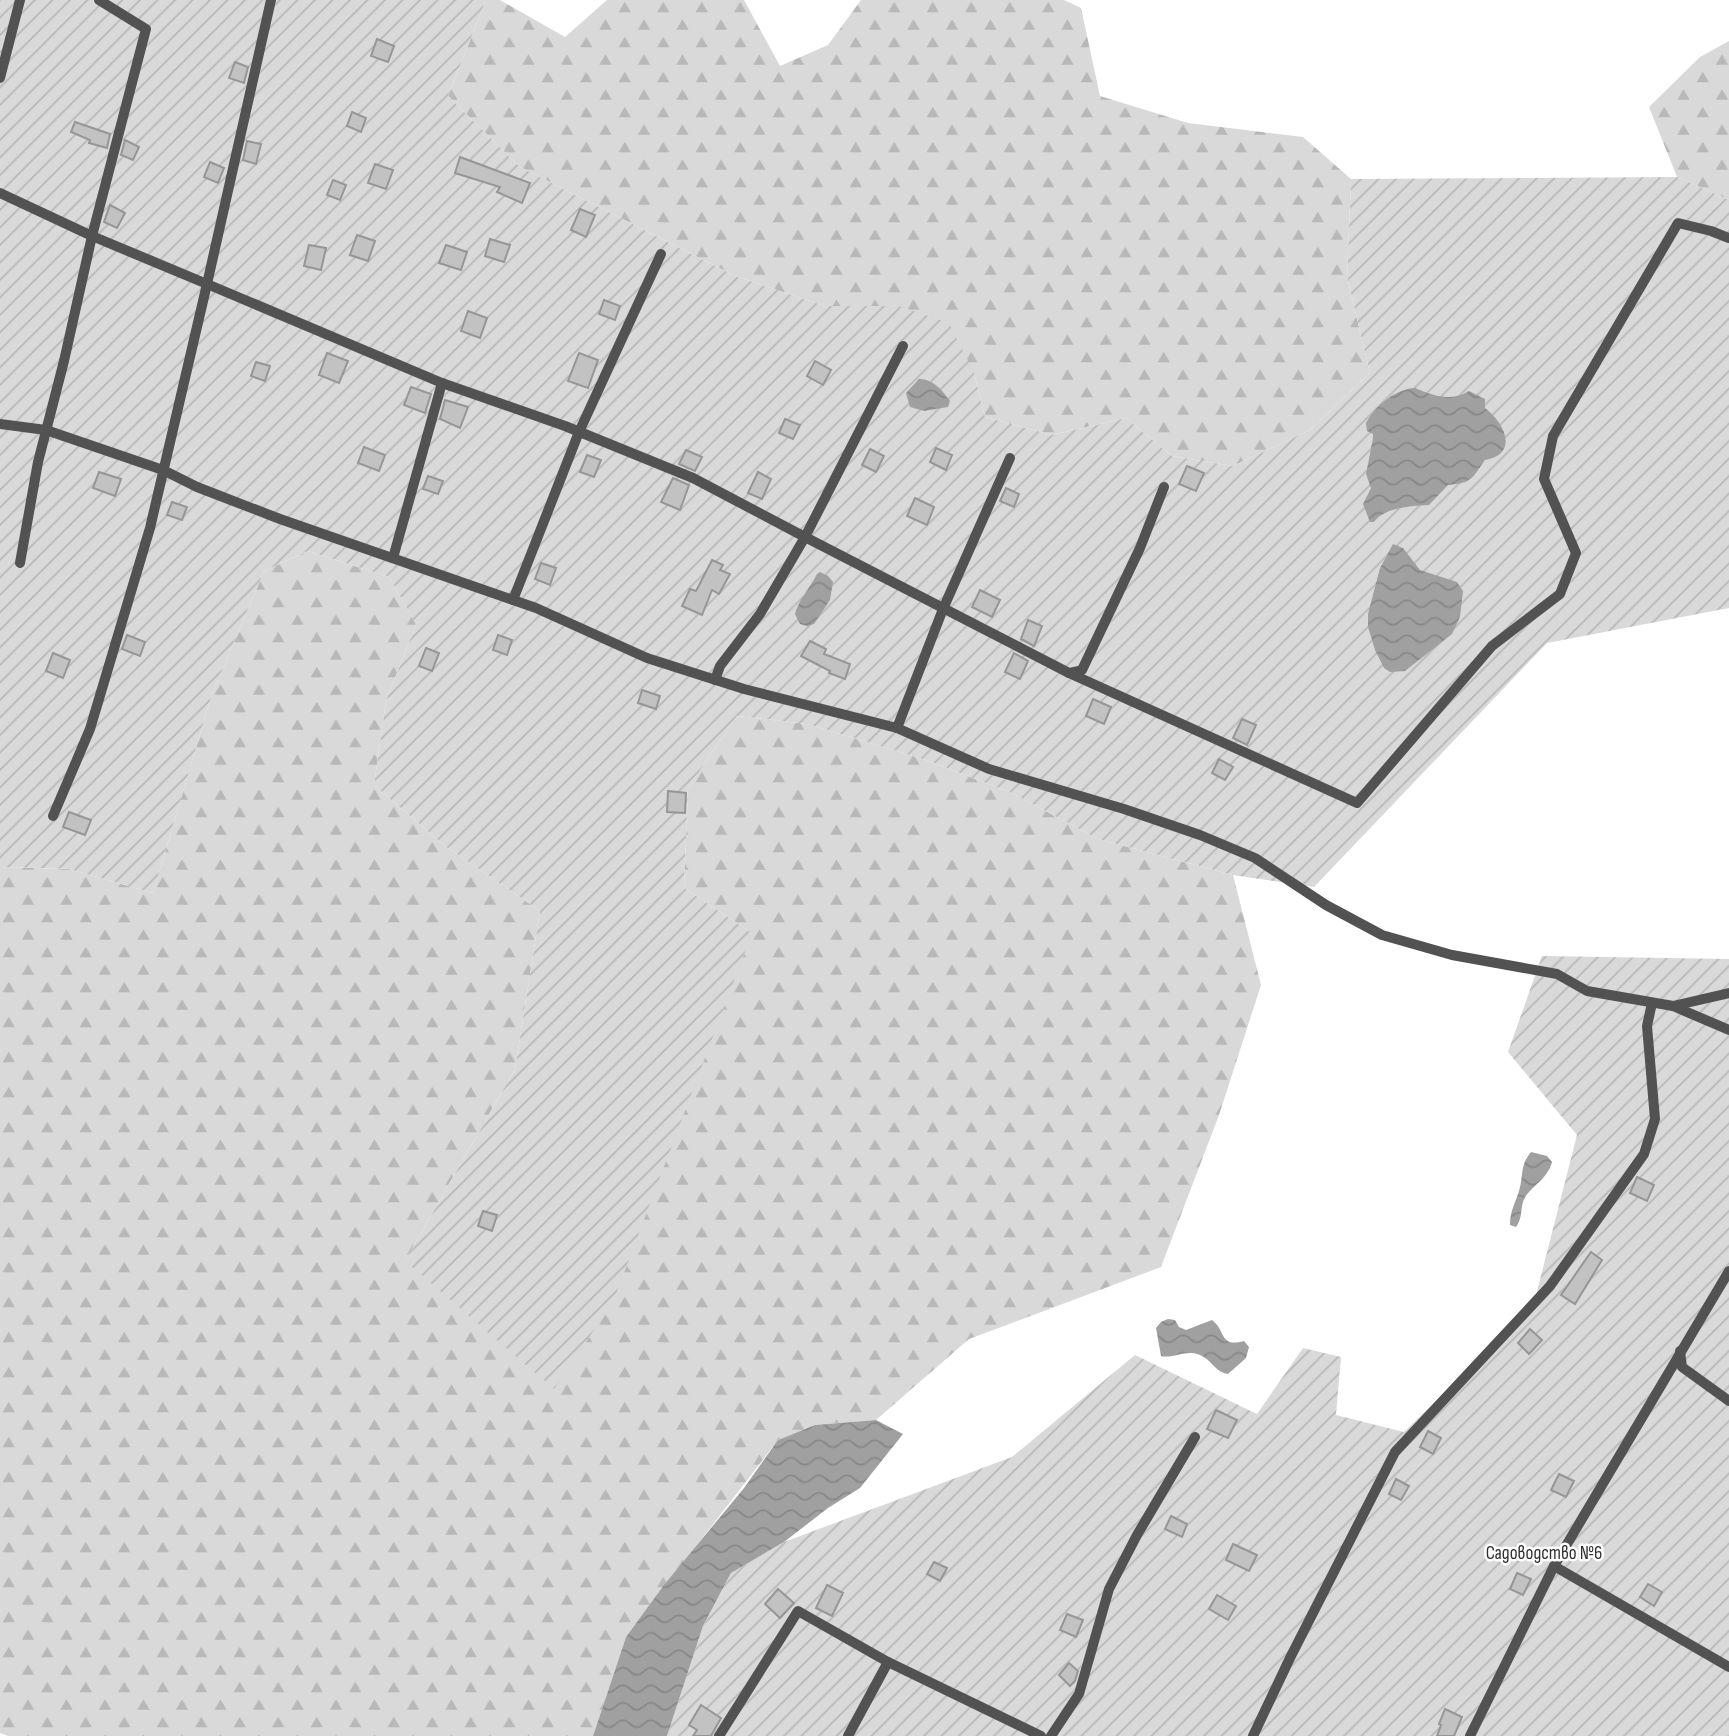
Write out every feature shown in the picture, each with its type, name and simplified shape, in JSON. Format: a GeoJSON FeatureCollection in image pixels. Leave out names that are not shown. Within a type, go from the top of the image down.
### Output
{"type":"FeatureCollection","features":[{"type":"Feature","properties":{"kind":"lane"},"geometry":{"type":"LineString","coordinates":[[0,78],[20,0]]}},
{"type":"Feature","properties":{"kind":"lane"},"geometry":{"type":"LineString","coordinates":[[20,563],[38,461],[92,236],[146,29],[99,0]]}},
{"type":"Feature","properties":{"kind":"lane"},"geometry":{"type":"LineString","coordinates":[[53,816],[90,729],[150,528],[271,0]]}},
{"type":"Feature","properties":{"kind":"lane"},"geometry":{"type":"LineString","coordinates":[[0,193],[92,236],[442,383],[579,432],[693,478],[1069,673],[1357,803],[1492,646],[1559,594],[1576,553],[1544,479],[1553,436],[1678,223],[1711,230],[1729,238]]}},
{"type":"Feature","properties":{"kind":"lane"},"geometry":{"type":"LineString","coordinates":[[513,600],[579,432],[661,254]]}},
{"type":"Feature","properties":{"kind":"lane"},"geometry":{"type":"LineString","coordinates":[[715,680],[720,666],[760,614],[805,537],[903,346]]}},
{"type":"Feature","properties":{"kind":"lane"},"geometry":{"type":"LineString","coordinates":[[393,558],[442,383]]}},
{"type":"Feature","properties":{"kind":"lane"},"geometry":{"type":"LineString","coordinates":[[0,424],[46,430],[163,470],[209,492],[536,608],[647,658],[715,680],[897,729],[989,769],[1124,809],[1200,835],[1255,858],[1326,905],[1382,935],[1452,955],[1557,974],[1587,991],[1673,1006],[1729,1030]]}},
{"type":"Feature","properties":{"kind":"lane"},"geometry":{"type":"LineString","coordinates":[[897,729],[943,609],[1010,458]]}},
{"type":"Feature","properties":{"kind":"lane"},"geometry":{"type":"LineString","coordinates":[[1069,673],[1082,670],[1140,548],[1164,487]]}},
{"type":"Feature","properties":{"kind":"lane"},"geometry":{"type":"LineString","coordinates":[[1673,1006],[1729,993]]}},
{"type":"Feature","properties":{"kind":"lane"},"geometry":{"type":"LineString","coordinates":[[1253,1736],[1395,1452],[1550,1286],[1644,1154],[1655,1119],[1647,1026],[1652,1003]]}},
{"type":"Feature","properties":{"kind":"lane"},"geometry":{"type":"LineString","coordinates":[[1470,1736],[1554,1566],[1729,1271]]}},
{"type":"Feature","properties":{"kind":"lane"},"geometry":{"type":"LineString","coordinates":[[1680,1351],[1682,1367],[1729,1401]]}},
{"type":"Feature","properties":{"kind":"lane"},"geometry":{"type":"LineString","coordinates":[[1051,1736],[1079,1695],[1109,1589],[1137,1535],[1195,1437]]}},
{"type":"Feature","properties":{"kind":"lane"},"geometry":{"type":"LineString","coordinates":[[1554,1566],[1729,1667]]}},
{"type":"Feature","properties":{"kind":"lane"},"geometry":{"type":"LineString","coordinates":[[719,1736],[798,1611],[888,1662],[1041,1736]]}},
{"type":"Feature","properties":{"kind":"lane"},"geometry":{"type":"LineString","coordinates":[[848,1736],[888,1662]]}},
{"type":"Feature","properties":{"kind":"green space"},"geometry":{"type":"Polygon","coordinates":[[[0,0],[486,0],[448,96],[520,167],[735,276],[825,306],[899,306],[949,323],[974,373],[985,417],[1052,435],[1126,418],[1172,456],[1233,466],[1310,430],[1370,373],[1347,277],[1351,179],[1677,177],[1729,200],[1729,608],[1547,643],[1314,887],[1233,875],[1098,839],[1012,793],[926,760],[807,724],[737,716],[688,788],[684,888],[752,933],[613,1302],[554,1389],[405,1261],[515,1069],[540,911],[445,846],[374,785],[386,701],[416,624],[389,577],[308,551],[264,571],[212,694],[153,893],[69,869],[0,867],[0,0]]]}},
{"type":"Feature","properties":{"kind":"green space"},"geometry":{"type":"Polygon","coordinates":[[[486,0],[500,0],[565,37],[607,0],[744,0],[780,66],[828,45],[861,0],[1064,0],[1081,8],[1100,96],[1188,123],[1303,137],[1351,179],[1347,277],[1370,373],[1310,430],[1233,466],[1172,456],[1126,418],[1052,435],[985,417],[974,373],[899,306],[825,306],[735,276],[520,167],[448,96],[486,0]]]}},
{"type":"Feature","properties":{"kind":"green space"},"geometry":{"type":"Polygon","coordinates":[[[1729,41],[1729,200],[1677,177],[1649,107],[1700,57],[1729,41]]]}},
{"type":"Feature","properties":{"kind":"green space"},"geometry":{"type":"Polygon","coordinates":[[[308,551],[389,577],[416,624],[386,701],[374,785],[445,846],[540,911],[515,1069],[405,1261],[752,933],[684,888],[688,788],[737,716],[807,724],[926,760],[1012,793],[1098,839],[1233,875],[1261,985],[1219,1115],[1161,1267],[969,1339],[876,1420],[815,1425],[778,1440],[626,1637],[593,1736],[8,1736],[0,1733],[0,867],[69,869],[153,893],[212,694],[264,571],[308,551]]]}},
{"type":"Feature","properties":{"kind":"green space","name":"Садоводство №6"},"geometry":{"type":"Polygon","coordinates":[[[1542,956],[1729,959],[1729,1736],[667,1736],[703,1626],[731,1573],[784,1542],[1012,1457],[1135,1355],[1257,1414],[1303,1348],[1341,1357],[1336,1415],[1404,1432],[1533,1307],[1577,1135],[1508,1052],[1542,956]]]}},
{"type":"Feature","properties":{"kind":"water"},"geometry":{"type":"Polygon","coordinates":[[[919,379],[929,381],[940,389],[950,401],[948,407],[924,411],[910,407],[906,393],[919,379]]]}},
{"type":"Feature","properties":{"kind":"water"},"geometry":{"type":"Polygon","coordinates":[[[1415,388],[1449,397],[1469,391],[1485,399],[1485,408],[1503,429],[1505,445],[1496,457],[1485,460],[1471,478],[1462,483],[1448,485],[1429,505],[1391,510],[1370,522],[1363,504],[1371,488],[1366,474],[1373,434],[1367,431],[1366,423],[1386,400],[1415,388]]]}},
{"type":"Feature","properties":{"kind":"water"},"geometry":{"type":"Polygon","coordinates":[[[1393,544],[1403,548],[1420,570],[1457,582],[1463,591],[1460,617],[1452,634],[1405,671],[1390,672],[1384,668],[1375,650],[1368,627],[1368,614],[1380,568],[1393,544]]]}},
{"type":"Feature","properties":{"kind":"water"},"geometry":{"type":"Polygon","coordinates":[[[820,572],[833,582],[830,600],[814,624],[800,624],[795,614],[802,598],[820,572]]]}},
{"type":"Feature","properties":{"kind":"water"},"geometry":{"type":"Polygon","coordinates":[[[1531,1152],[1547,1156],[1552,1162],[1547,1173],[1524,1199],[1516,1227],[1510,1225],[1511,1216],[1523,1167],[1531,1152]]]}},
{"type":"Feature","properties":{"kind":"water"},"geometry":{"type":"Polygon","coordinates":[[[1168,1319],[1175,1320],[1179,1327],[1186,1330],[1212,1320],[1230,1342],[1244,1341],[1249,1347],[1246,1358],[1228,1374],[1195,1353],[1161,1356],[1156,1328],[1168,1319]]]}},
{"type":"Feature","properties":{"kind":"water"},"geometry":{"type":"Polygon","coordinates":[[[876,1420],[903,1434],[860,1488],[828,1508],[784,1542],[731,1573],[703,1626],[667,1736],[593,1736],[626,1637],[664,1585],[744,1488],[778,1440],[815,1425],[876,1420]]]}},
{"type":"Feature","properties":{"kind":"building"},"geometry":{"type":"Polygon","coordinates":[[[377,39],[394,46],[388,62],[371,56],[377,39]]]}},
{"type":"Feature","properties":{"kind":"building"},"geometry":{"type":"Polygon","coordinates":[[[235,62],[248,67],[244,83],[229,78],[235,62]]]}},
{"type":"Feature","properties":{"kind":"building"},"geometry":{"type":"Polygon","coordinates":[[[352,112],[366,118],[361,132],[347,126],[352,112]]]}},
{"type":"Feature","properties":{"kind":"building"},"geometry":{"type":"Polygon","coordinates":[[[75,122],[110,134],[107,148],[89,143],[90,140],[71,132],[75,122]]]}},
{"type":"Feature","properties":{"kind":"building"},"geometry":{"type":"Polygon","coordinates":[[[125,140],[139,147],[133,160],[121,155],[125,140]]]}},
{"type":"Feature","properties":{"kind":"building"},"geometry":{"type":"Polygon","coordinates":[[[247,141],[261,144],[256,164],[243,160],[247,141]]]}},
{"type":"Feature","properties":{"kind":"building"},"geometry":{"type":"Polygon","coordinates":[[[460,157],[530,183],[522,203],[497,192],[500,187],[455,173],[460,157]]]}},
{"type":"Feature","properties":{"kind":"building"},"geometry":{"type":"Polygon","coordinates":[[[210,162],[224,168],[218,183],[204,177],[210,162]]]}},
{"type":"Feature","properties":{"kind":"building"},"geometry":{"type":"Polygon","coordinates":[[[375,164],[393,170],[386,189],[368,183],[375,164]]]}},
{"type":"Feature","properties":{"kind":"building"},"geometry":{"type":"Polygon","coordinates":[[[333,180],[346,185],[340,200],[327,195],[333,180]]]}},
{"type":"Feature","properties":{"kind":"building"},"geometry":{"type":"Polygon","coordinates":[[[110,205],[125,213],[117,228],[104,222],[110,205]]]}},
{"type":"Feature","properties":{"kind":"building"},"geometry":{"type":"Polygon","coordinates":[[[580,209],[595,215],[586,237],[571,230],[580,209]]]}},
{"type":"Feature","properties":{"kind":"building"},"geometry":{"type":"Polygon","coordinates":[[[357,235],[375,241],[368,261],[350,255],[357,235]]]}},
{"type":"Feature","properties":{"kind":"building"},"geometry":{"type":"Polygon","coordinates":[[[490,239],[510,245],[504,262],[485,256],[490,239]]]}},
{"type":"Feature","properties":{"kind":"building"},"geometry":{"type":"Polygon","coordinates":[[[309,245],[326,248],[321,270],[304,266],[309,245]]]}},
{"type":"Feature","properties":{"kind":"building"},"geometry":{"type":"Polygon","coordinates":[[[446,245],[467,252],[461,270],[439,263],[446,245]]]}},
{"type":"Feature","properties":{"kind":"building"},"geometry":{"type":"Polygon","coordinates":[[[604,300],[620,306],[615,320],[599,314],[604,300]]]}},
{"type":"Feature","properties":{"kind":"building"},"geometry":{"type":"Polygon","coordinates":[[[468,311],[487,318],[480,338],[461,331],[468,311]]]}},
{"type":"Feature","properties":{"kind":"building"},"geometry":{"type":"Polygon","coordinates":[[[327,353],[348,361],[339,383],[319,375],[327,353]]]}},
{"type":"Feature","properties":{"kind":"building"},"geometry":{"type":"Polygon","coordinates":[[[579,353],[598,360],[588,388],[568,381],[579,353]]]}},
{"type":"Feature","properties":{"kind":"building"},"geometry":{"type":"Polygon","coordinates":[[[815,361],[831,370],[823,385],[807,376],[815,361]]]}},
{"type":"Feature","properties":{"kind":"building"},"geometry":{"type":"Polygon","coordinates":[[[256,362],[270,366],[265,381],[251,376],[256,362]]]}},
{"type":"Feature","properties":{"kind":"building"},"geometry":{"type":"Polygon","coordinates":[[[411,387],[431,394],[425,413],[404,405],[411,387]]]}},
{"type":"Feature","properties":{"kind":"building"},"geometry":{"type":"Polygon","coordinates":[[[445,400],[468,407],[460,428],[440,419],[445,400]]]}},
{"type":"Feature","properties":{"kind":"building"},"geometry":{"type":"Polygon","coordinates":[[[785,419],[800,425],[793,439],[779,433],[785,419]]]}},
{"type":"Feature","properties":{"kind":"building"},"geometry":{"type":"Polygon","coordinates":[[[364,447],[385,455],[379,471],[358,463],[364,447]]]}},
{"type":"Feature","properties":{"kind":"building"},"geometry":{"type":"Polygon","coordinates":[[[936,448],[952,455],[946,470],[930,462],[936,448]]]}},
{"type":"Feature","properties":{"kind":"building"},"geometry":{"type":"Polygon","coordinates":[[[870,449],[884,456],[876,472],[862,465],[870,449]]]}},
{"type":"Feature","properties":{"kind":"building"},"geometry":{"type":"Polygon","coordinates":[[[686,450],[702,457],[695,471],[679,464],[686,450]]]}},
{"type":"Feature","properties":{"kind":"building"},"geometry":{"type":"Polygon","coordinates":[[[587,455],[601,460],[594,477],[580,472],[587,455]]]}},
{"type":"Feature","properties":{"kind":"building"},"geometry":{"type":"Polygon","coordinates":[[[1187,466],[1204,473],[1196,491],[1179,484],[1187,466]]]}},
{"type":"Feature","properties":{"kind":"building"},"geometry":{"type":"Polygon","coordinates":[[[99,472],[121,479],[115,496],[93,488],[99,472]]]}},
{"type":"Feature","properties":{"kind":"building"},"geometry":{"type":"Polygon","coordinates":[[[758,472],[771,479],[762,499],[748,493],[758,472]]]}},
{"type":"Feature","properties":{"kind":"building"},"geometry":{"type":"Polygon","coordinates":[[[428,476],[443,481],[438,494],[423,489],[428,476]]]}},
{"type":"Feature","properties":{"kind":"building"},"geometry":{"type":"Polygon","coordinates":[[[673,478],[689,485],[680,510],[661,502],[673,478]]]}},
{"type":"Feature","properties":{"kind":"building"},"geometry":{"type":"Polygon","coordinates":[[[1006,488],[1019,494],[1014,507],[1000,501],[1006,488]]]}},
{"type":"Feature","properties":{"kind":"building"},"geometry":{"type":"Polygon","coordinates":[[[915,498],[934,507],[927,525],[907,516],[915,498]]]}},
{"type":"Feature","properties":{"kind":"building"},"geometry":{"type":"Polygon","coordinates":[[[172,502],[187,507],[182,520],[167,515],[172,502]]]}},
{"type":"Feature","properties":{"kind":"building"},"geometry":{"type":"Polygon","coordinates":[[[712,560],[723,565],[720,570],[730,574],[719,594],[712,590],[702,615],[682,606],[690,589],[696,591],[712,560]]]}},
{"type":"Feature","properties":{"kind":"building"},"geometry":{"type":"Polygon","coordinates":[[[541,563],[556,568],[550,585],[535,579],[541,563]]]}},
{"type":"Feature","properties":{"kind":"building"},"geometry":{"type":"Polygon","coordinates":[[[980,590],[1000,600],[992,617],[972,607],[980,590]]]}},
{"type":"Feature","properties":{"kind":"building"},"geometry":{"type":"Polygon","coordinates":[[[1028,620],[1042,626],[1034,646],[1021,639],[1028,620]]]}},
{"type":"Feature","properties":{"kind":"building"},"geometry":{"type":"Polygon","coordinates":[[[127,635],[145,642],[140,656],[122,649],[127,635]]]}},
{"type":"Feature","properties":{"kind":"building"},"geometry":{"type":"Polygon","coordinates":[[[498,635],[512,640],[507,655],[493,650],[498,635]]]}},
{"type":"Feature","properties":{"kind":"building"},"geometry":{"type":"Polygon","coordinates":[[[810,641],[826,649],[824,654],[850,664],[845,679],[801,656],[810,641]]]}},
{"type":"Feature","properties":{"kind":"building"},"geometry":{"type":"Polygon","coordinates":[[[426,648],[439,653],[432,671],[419,666],[426,648]]]}},
{"type":"Feature","properties":{"kind":"building"},"geometry":{"type":"Polygon","coordinates":[[[53,653],[70,660],[63,678],[46,671],[53,653]]]}},
{"type":"Feature","properties":{"kind":"building"},"geometry":{"type":"Polygon","coordinates":[[[1014,653],[1028,661],[1020,679],[1005,672],[1014,653]]]}},
{"type":"Feature","properties":{"kind":"building"},"geometry":{"type":"Polygon","coordinates":[[[642,690],[660,696],[656,709],[638,703],[642,690]]]}},
{"type":"Feature","properties":{"kind":"building"},"geometry":{"type":"Polygon","coordinates":[[[1093,699],[1111,707],[1104,724],[1086,716],[1093,699]]]}},
{"type":"Feature","properties":{"kind":"building"},"geometry":{"type":"Polygon","coordinates":[[[1242,719],[1256,725],[1247,745],[1233,738],[1242,719]]]}},
{"type":"Feature","properties":{"kind":"building"},"geometry":{"type":"Polygon","coordinates":[[[1219,759],[1233,767],[1225,780],[1212,773],[1219,759]]]}},
{"type":"Feature","properties":{"kind":"building"},"geometry":{"type":"Polygon","coordinates":[[[668,791],[686,793],[685,813],[667,812],[668,791]]]}},
{"type":"Feature","properties":{"kind":"building"},"geometry":{"type":"Polygon","coordinates":[[[69,812],[91,820],[85,835],[63,827],[69,812]]]}},
{"type":"Feature","properties":{"kind":"building"},"geometry":{"type":"Polygon","coordinates":[[[1637,1177],[1654,1185],[1647,1201],[1630,1193],[1637,1177]]]}},
{"type":"Feature","properties":{"kind":"building"},"geometry":{"type":"Polygon","coordinates":[[[483,1211],[497,1215],[492,1231],[478,1226],[483,1211]]]}},
{"type":"Feature","properties":{"kind":"building"},"geometry":{"type":"Polygon","coordinates":[[[1591,1252],[1602,1260],[1575,1304],[1561,1295],[1591,1252]]]}},
{"type":"Feature","properties":{"kind":"building"},"geometry":{"type":"Polygon","coordinates":[[[1530,1329],[1542,1340],[1529,1354],[1518,1343],[1530,1329]]]}},
{"type":"Feature","properties":{"kind":"building"},"geometry":{"type":"Polygon","coordinates":[[[1216,1410],[1237,1420],[1228,1438],[1207,1429],[1216,1410]]]}},
{"type":"Feature","properties":{"kind":"building"},"geometry":{"type":"Polygon","coordinates":[[[1428,1431],[1441,1438],[1433,1454],[1420,1447],[1428,1431]]]}},
{"type":"Feature","properties":{"kind":"building"},"geometry":{"type":"Polygon","coordinates":[[[1559,1474],[1574,1481],[1566,1497],[1551,1490],[1559,1474]]]}},
{"type":"Feature","properties":{"kind":"building"},"geometry":{"type":"Polygon","coordinates":[[[1396,1479],[1409,1486],[1401,1500],[1389,1494],[1396,1479]]]}},
{"type":"Feature","properties":{"kind":"building"},"geometry":{"type":"Polygon","coordinates":[[[1171,1516],[1187,1524],[1182,1537],[1165,1529],[1171,1516]]]}},
{"type":"Feature","properties":{"kind":"building"},"geometry":{"type":"Polygon","coordinates":[[[1233,1544],[1257,1555],[1249,1571],[1226,1560],[1233,1544]]]}},
{"type":"Feature","properties":{"kind":"building"},"geometry":{"type":"Polygon","coordinates":[[[934,1562],[947,1568],[940,1581],[927,1574],[934,1562]]]}},
{"type":"Feature","properties":{"kind":"building"},"geometry":{"type":"Polygon","coordinates":[[[1517,1573],[1531,1579],[1523,1595],[1510,1589],[1517,1573]]]}},
{"type":"Feature","properties":{"kind":"building"},"geometry":{"type":"Polygon","coordinates":[[[1648,1584],[1662,1592],[1654,1606],[1640,1597],[1648,1584]]]}},
{"type":"Feature","properties":{"kind":"building"},"geometry":{"type":"Polygon","coordinates":[[[827,1585],[843,1593],[832,1616],[816,1608],[827,1585]]]}},
{"type":"Feature","properties":{"kind":"building"},"geometry":{"type":"Polygon","coordinates":[[[778,1589],[794,1603],[780,1618],[765,1604],[778,1589]]]}},
{"type":"Feature","properties":{"kind":"building"},"geometry":{"type":"Polygon","coordinates":[[[1217,1595],[1236,1606],[1228,1620],[1209,1609],[1217,1595]]]}},
{"type":"Feature","properties":{"kind":"building"},"geometry":{"type":"Polygon","coordinates":[[[1067,1614],[1083,1620],[1076,1637],[1060,1630],[1067,1614]]]}},
{"type":"Feature","properties":{"kind":"building"},"geometry":{"type":"Polygon","coordinates":[[[1069,1663],[1078,1671],[1070,1686],[1059,1675],[1069,1663]]]}},
{"type":"Feature","properties":{"kind":"building"},"geometry":{"type":"Polygon","coordinates":[[[701,1705],[721,1718],[711,1736],[693,1736],[697,1730],[689,1725],[701,1705]]]}},
{"type":"Feature","properties":{"kind":"building"},"geometry":{"type":"Polygon","coordinates":[[[1445,1709],[1462,1717],[1454,1736],[1437,1736],[1445,1709]]]}}]}
